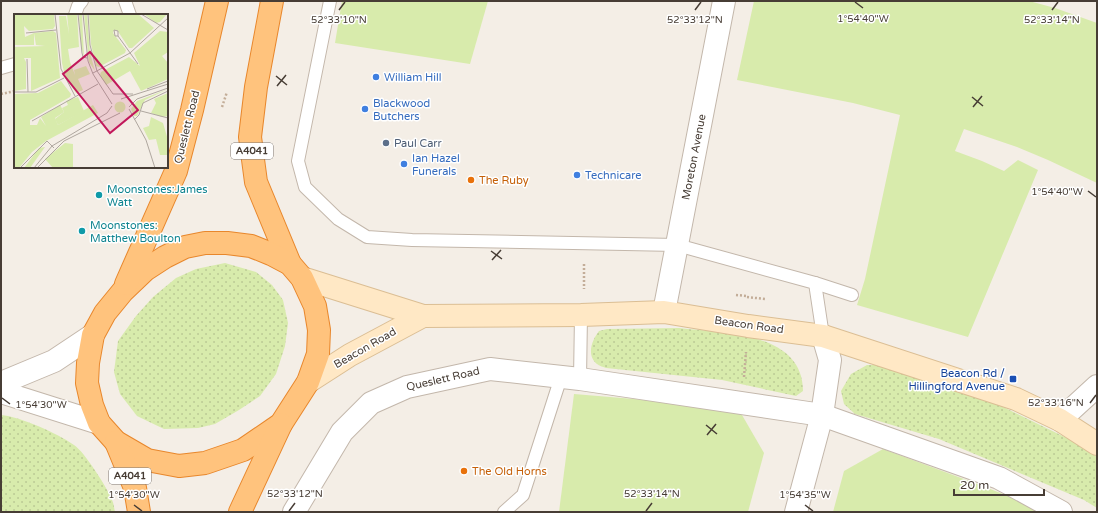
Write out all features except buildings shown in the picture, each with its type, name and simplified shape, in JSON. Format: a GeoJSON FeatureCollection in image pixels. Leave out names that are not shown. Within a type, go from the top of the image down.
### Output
{"type":"FeatureCollection","features":[{"type":"Feature","properties":{"kind":"highway","name":"Queslett Road"},"geometry":{"type":"LineString","coordinates":[[123,291],[176,171],[192,110],[217,1]]}},
{"type":"Feature","properties":{"kind":"highway","name":"A4041"},"geometry":{"type":"LineString","coordinates":[[272,1],[256,87],[250,137],[256,182],[296,271]]}},
{"type":"Feature","properties":{"kind":"highway"},"geometry":{"type":"LineString","coordinates":[[240,512],[281,424],[308,382],[318,354],[319,330],[315,306],[296,271],[272,254],[251,246],[227,243],[205,243],[185,248],[165,257],[145,270],[123,291],[106,313],[93,336],[88,363],[87,383],[92,405],[99,423],[116,442],[147,460],[179,466],[205,463],[243,450],[281,424]]}},
{"type":"Feature","properties":{"kind":"highway","name":"A4041"},"geometry":{"type":"LineString","coordinates":[[116,442],[134,488],[139,512]]}},
{"type":"Feature","properties":{"kind":"main road","name":"Beacon Road"},"geometry":{"type":"LineString","coordinates":[[296,271],[423,316],[583,305],[664,312],[748,326],[823,336],[1016,399],[1060,420],[1097,444]]}},
{"type":"Feature","properties":{"kind":"main road","name":"Beacon Road"},"geometry":{"type":"LineString","coordinates":[[308,382],[350,355],[423,316]]}},
{"type":"Feature","properties":{"kind":"street","name":"Moreton Avenue"},"geometry":{"type":"LineString","coordinates":[[664,312],[724,1]]}},
{"type":"Feature","properties":{"kind":"street"},"geometry":{"type":"LineString","coordinates":[[1,383],[54,361],[93,336]]}},
{"type":"Feature","properties":{"kind":"street"},"geometry":{"type":"LineString","coordinates":[[796,512],[822,415],[830,360],[823,336]]}},
{"type":"Feature","properties":{"kind":"street","name":"Queslett Road"},"geometry":{"type":"LineString","coordinates":[[294,512],[342,432],[371,403],[407,387],[490,369],[571,378]]}},
{"type":"Feature","properties":{"kind":"street"},"geometry":{"type":"LineString","coordinates":[[571,378],[822,415],[999,478],[1061,512]]}},
{"type":"Feature","properties":{"kind":"street"},"geometry":{"type":"LineString","coordinates":[[1060,420],[1097,386]]}},
{"type":"Feature","properties":{"kind":"street"},"geometry":{"type":"LineString","coordinates":[[1,392],[99,423]]}},
{"type":"Feature","properties":{"kind":"lane"},"geometry":{"type":"LineString","coordinates":[[74,14],[82,1]]}},
{"type":"Feature","properties":{"kind":"lane"},"geometry":{"type":"LineString","coordinates":[[125,1],[130,14]]}},
{"type":"Feature","properties":{"kind":"lane"},"geometry":{"type":"LineString","coordinates":[[330,1],[298,161],[305,187],[338,218],[367,237],[412,240],[677,245],[815,283],[852,295]]}},
{"type":"Feature","properties":{"kind":"lane"},"geometry":{"type":"LineString","coordinates":[[1,68],[14,64]]}},
{"type":"Feature","properties":{"kind":"lane"},"geometry":{"type":"LineString","coordinates":[[815,283],[823,336]]}},
{"type":"Feature","properties":{"kind":"lane"},"geometry":{"type":"LineString","coordinates":[[504,512],[523,495],[571,378],[583,305]]}},
{"type":"Feature","properties":{"kind":"path"},"geometry":{"type":"LineString","coordinates":[[1,94],[14,91]]}},
{"type":"Feature","properties":{"kind":"path"},"geometry":{"type":"LineString","coordinates":[[583,305],[584,243]]}},
{"type":"Feature","properties":{"kind":"green space"},"geometry":{"type":"Polygon","coordinates":[[[342,1],[488,1],[470,64],[335,43],[342,1]]]}},
{"type":"Feature","properties":{"kind":"green space"},"geometry":{"type":"Polygon","coordinates":[[[754,1],[1029,1],[1055,8],[1097,23],[1097,183],[1017,147],[964,129],[955,151],[1004,171],[1018,160],[1038,170],[968,337],[857,305],[865,279],[900,115],[853,103],[737,80],[754,1]]]}},
{"type":"Feature","properties":{"kind":"green space"},"geometry":{"type":"Polygon","coordinates":[[[225,263],[256,272],[272,285],[283,300],[288,323],[285,346],[276,374],[260,396],[215,424],[198,428],[164,429],[137,416],[120,394],[114,372],[118,341],[136,316],[153,297],[176,278],[196,269],[225,263]]]}},
{"type":"Feature","properties":{"kind":"green space"},"geometry":{"type":"Polygon","coordinates":[[[679,328],[737,334],[757,339],[775,346],[790,357],[799,371],[803,391],[796,396],[722,380],[606,368],[597,364],[592,356],[592,343],[599,331],[607,329],[679,328]]]}},
{"type":"Feature","properties":{"kind":"green space"},"geometry":{"type":"Polygon","coordinates":[[[867,365],[890,365],[997,404],[1077,443],[1097,457],[1097,508],[1084,500],[939,439],[855,414],[844,404],[841,391],[851,374],[867,365]]]}},
{"type":"Feature","properties":{"kind":"green space"},"geometry":{"type":"Polygon","coordinates":[[[574,394],[658,401],[735,412],[742,415],[764,453],[748,512],[559,512],[574,394]]]}},
{"type":"Feature","properties":{"kind":"green space"},"geometry":{"type":"Polygon","coordinates":[[[1,415],[9,416],[39,426],[74,445],[84,455],[106,488],[113,502],[115,512],[1,512],[1,415]]]}},
{"type":"Feature","properties":{"kind":"green space"},"geometry":{"type":"Polygon","coordinates":[[[883,449],[980,485],[1044,512],[833,512],[844,471],[883,449]]]}},
{"type":"Feature","properties":{"kind":"place","name":"William Hill"},"geometry":{"type":"Point","coordinates":[376,77]}},
{"type":"Feature","properties":{"kind":"place","name":"Blackwood Butchers"},"geometry":{"type":"Point","coordinates":[365,109]}},
{"type":"Feature","properties":{"kind":"place","name":"Paul Carr"},"geometry":{"type":"Point","coordinates":[386,143]}},
{"type":"Feature","properties":{"kind":"place","name":"Ian Hazel Funerals"},"geometry":{"type":"Point","coordinates":[404,164]}},
{"type":"Feature","properties":{"kind":"place","name":"Technicare"},"geometry":{"type":"Point","coordinates":[577,175]}},
{"type":"Feature","properties":{"kind":"place","name":"The Ruby"},"geometry":{"type":"Point","coordinates":[471,180]}},
{"type":"Feature","properties":{"kind":"place","name":"Moonstones:James Watt"},"geometry":{"type":"Point","coordinates":[99,195]}},
{"type":"Feature","properties":{"kind":"place","name":"Moonstones: Matthew Boulton"},"geometry":{"type":"Point","coordinates":[82,231]}},
{"type":"Feature","properties":{"kind":"place","name":"Beacon Rd / Hillingford Avenue"},"geometry":{"type":"Point","coordinates":[1013,379]}},
{"type":"Feature","properties":{"kind":"place","name":"The Old Horns"},"geometry":{"type":"Point","coordinates":[464,471]}}]}
